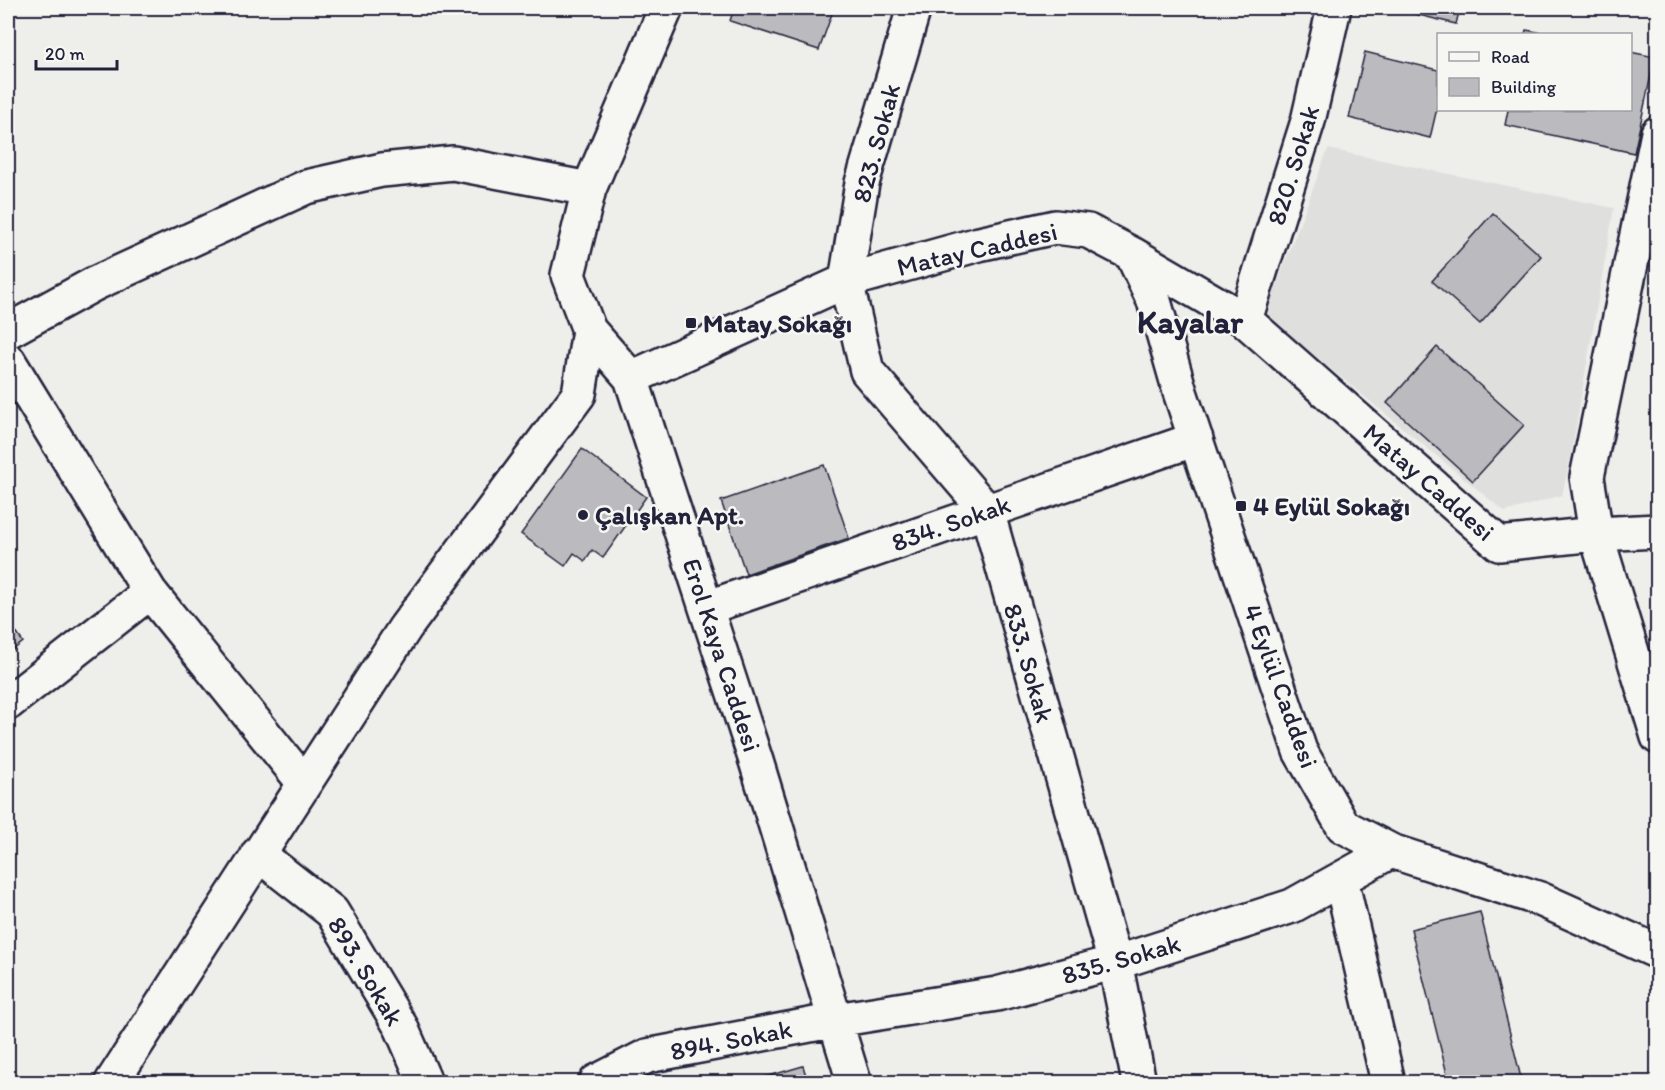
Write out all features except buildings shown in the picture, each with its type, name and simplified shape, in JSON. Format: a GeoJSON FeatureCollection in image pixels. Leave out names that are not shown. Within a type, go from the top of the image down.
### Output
{"type":"FeatureCollection","features":[{"type":"Feature","properties":{"kind":"street","name":"Erol Kaya Caddesi"},"geometry":{"type":"LineString","coordinates":[[666,8],[589,189],[568,275],[589,330],[632,378],[756,761],[854,1083]]}},
{"type":"Feature","properties":{"kind":"street","name":"823. Sokak"},"geometry":{"type":"LineString","coordinates":[[846,281],[862,183],[914,8]]}},
{"type":"Feature","properties":{"kind":"street","name":"820. Sokak"},"geometry":{"type":"LineString","coordinates":[[1245,320],[1308,121],[1334,8]]}},
{"type":"Feature","properties":{"kind":"street"},"geometry":{"type":"LineString","coordinates":[[1658,133],[1587,477],[1596,534],[1658,737]]}},
{"type":"Feature","properties":{"kind":"street"},"geometry":{"type":"LineString","coordinates":[[8,331],[94,284],[306,187],[382,170],[453,163],[589,189]]}},
{"type":"Feature","properties":{"kind":"street","name":"Matay Caddesi"},"geometry":{"type":"LineString","coordinates":[[632,378],[846,281],[978,244],[1054,227],[1088,231],[1245,320],[1499,544],[1596,534],[1658,531]]}},
{"type":"Feature","properties":{"kind":"street","name":"4 Eylül Caddesi"},"geometry":{"type":"LineString","coordinates":[[1132,254],[1154,301],[1196,439],[1300,751],[1343,826],[1391,851],[1540,899],[1658,952]]}},
{"type":"Feature","properties":{"kind":"street","name":"833. Sokak"},"geometry":{"type":"LineString","coordinates":[[846,281],[867,371],[987,511],[1115,962],[1139,1083]]}},
{"type":"Feature","properties":{"kind":"street"},"geometry":{"type":"LineString","coordinates":[[111,1083],[405,628],[579,394],[589,330]]}},
{"type":"Feature","properties":{"kind":"street"},"geometry":{"type":"LineString","coordinates":[[8,360],[150,592],[304,783]]}},
{"type":"Feature","properties":{"kind":"street","name":"834. Sokak"},"geometry":{"type":"LineString","coordinates":[[706,608],[1196,439]]}},
{"type":"Feature","properties":{"kind":"street"},"geometry":{"type":"LineString","coordinates":[[8,703],[150,592]]}},
{"type":"Feature","properties":{"kind":"street","name":"835. Sokak"},"geometry":{"type":"LineString","coordinates":[[836,1020],[997,994],[1115,962],[1292,906],[1391,851]]}},
{"type":"Feature","properties":{"kind":"street","name":"893. Sokak"},"geometry":{"type":"LineString","coordinates":[[258,854],[332,912],[401,1027],[425,1083]]}},
{"type":"Feature","properties":{"kind":"street"},"geometry":{"type":"LineString","coordinates":[[1341,879],[1388,1083]]}},
{"type":"Feature","properties":{"kind":"street","name":"894. Sokak"},"geometry":{"type":"LineString","coordinates":[[597,1083],[647,1056],[836,1020]]}},
{"type":"Feature","properties":{"kind":"shaded area"},"geometry":{"type":"Polygon","coordinates":[[[1328,149],[1614,208],[1562,495],[1505,512],[1265,315],[1328,149]]]}},
{"type":"Feature","properties":{"kind":"place","name":"Matay Sokağı"},"geometry":{"type":"Point","coordinates":[691,323]}},
{"type":"Feature","properties":{"kind":"place","name":"4 Eylül Sokağı"},"geometry":{"type":"Point","coordinates":[1241,506]}},
{"type":"Feature","properties":{"kind":"place","name":"Çalışkan Apt."},"geometry":{"type":"Point","coordinates":[583,515]}},
{"type":"Feature","properties":{"kind":"district","name":"Kayalar"},"geometry":{"type":"Point","coordinates":[1190,322]}}]}
